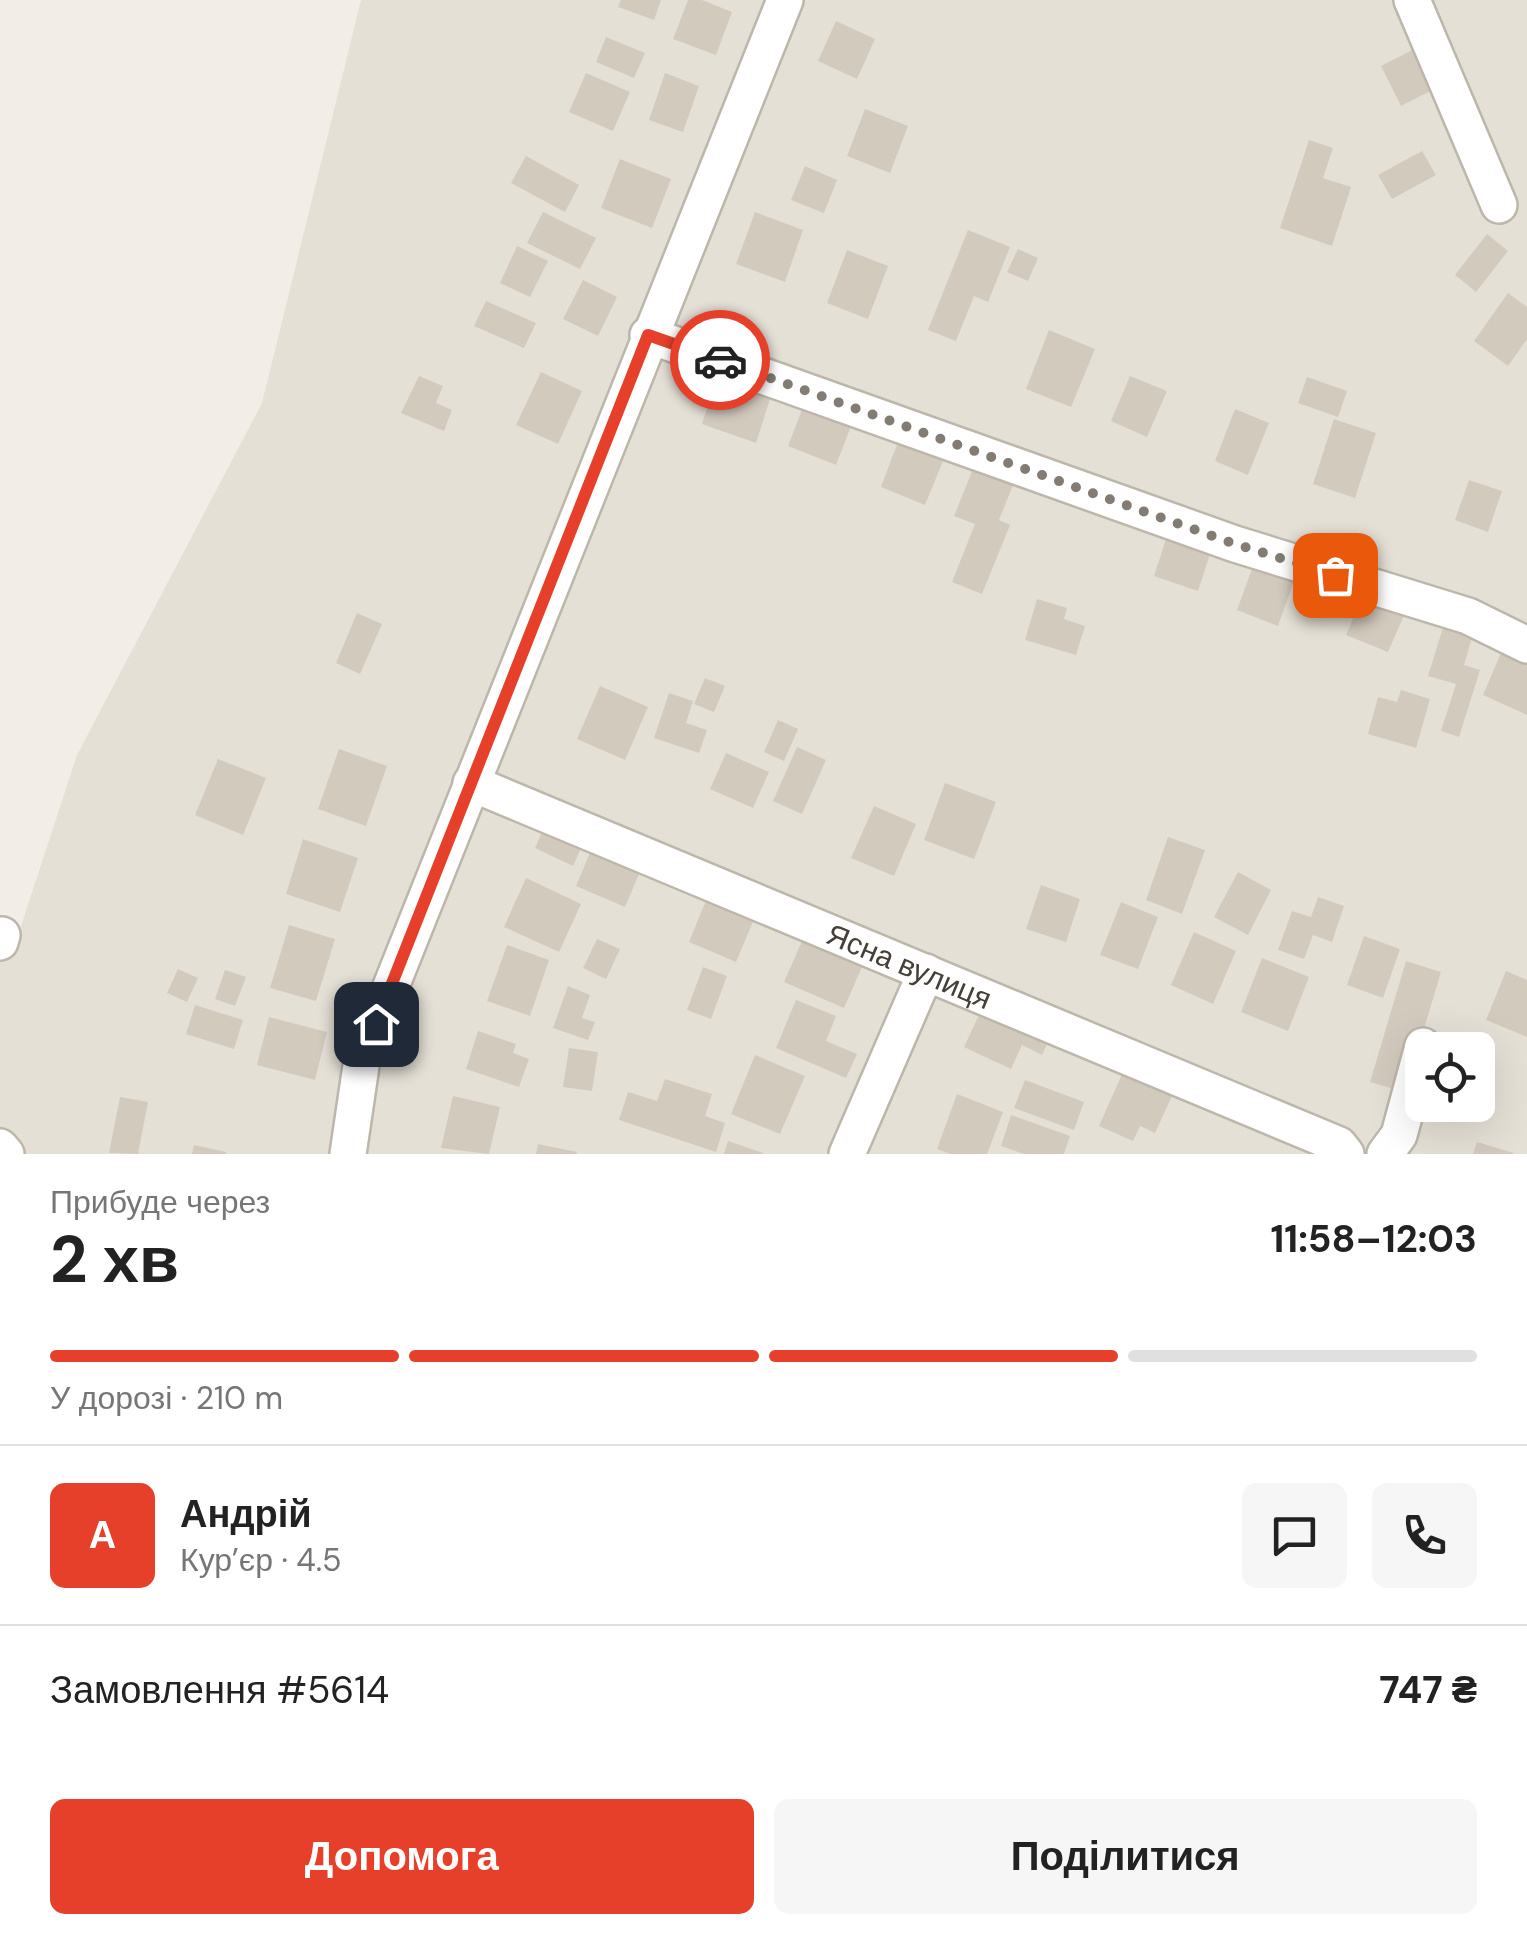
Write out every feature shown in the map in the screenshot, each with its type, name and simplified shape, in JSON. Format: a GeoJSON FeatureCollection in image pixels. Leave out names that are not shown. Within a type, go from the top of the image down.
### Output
{"type":"FeatureCollection","features":[{"type":"Feature","properties":{"kind":"street"},"geometry":{"type":"LineString","coordinates":[[348,1154],[362,1058],[785,0]]}},
{"type":"Feature","properties":{"kind":"street"},"geometry":{"type":"LineString","coordinates":[[1412,0],[1499,205]]}},
{"type":"Feature","properties":{"kind":"street"},"geometry":{"type":"LineString","coordinates":[[648,335],[1235,544],[1468,616],[1527,645]]}},
{"type":"Feature","properties":{"kind":"street","name":"Ясна вулиця"},"geometry":{"type":"LineString","coordinates":[[470,782],[1339,1146],[1346,1154]]}},
{"type":"Feature","properties":{"kind":"street"},"geometry":{"type":"LineString","coordinates":[[848,1154],[926,972]]}},
{"type":"Feature","properties":{"kind":"street"},"geometry":{"type":"LineString","coordinates":[[1385,1154],[1398,1135],[1405,1110]]}},
{"type":"Feature","properties":{"kind":"street"},"geometry":{"type":"LineString","coordinates":[[0,1147],[6,1154]]}},
{"type":"Feature","properties":{"kind":"shaded area"},"geometry":{"type":"Polygon","coordinates":[[[361,0],[1527,0],[1527,1154],[0,1154],[0,916],[20,929],[77,755],[262,403],[361,0]]]}},
{"type":"Feature","properties":{"kind":"building"},"geometry":{"type":"Polygon","coordinates":[[[621,0],[661,0],[654,20],[618,7],[621,0]]]}},
{"type":"Feature","properties":{"kind":"building"},"geometry":{"type":"Polygon","coordinates":[[[688,0],[702,0],[732,12],[716,55],[673,39],[688,0]]]}},
{"type":"Feature","properties":{"kind":"building"},"geometry":{"type":"Polygon","coordinates":[[[836,21],[875,39],[857,79],[818,61],[836,21]]]}},
{"type":"Feature","properties":{"kind":"building"},"geometry":{"type":"Polygon","coordinates":[[[606,37],[645,53],[634,78],[596,62],[606,37]]]}},
{"type":"Feature","properties":{"kind":"building"},"geometry":{"type":"Polygon","coordinates":[[[1416,48],[1436,88],[1401,106],[1381,66],[1416,48]]]}},
{"type":"Feature","properties":{"kind":"building"},"geometry":{"type":"Polygon","coordinates":[[[586,73],[630,92],[613,131],[569,112],[586,73]]]}},
{"type":"Feature","properties":{"kind":"building"},"geometry":{"type":"Polygon","coordinates":[[[665,73],[699,86],[683,132],[649,120],[665,73]]]}},
{"type":"Feature","properties":{"kind":"building"},"geometry":{"type":"Polygon","coordinates":[[[865,109],[908,126],[890,173],[847,156],[865,109]]]}},
{"type":"Feature","properties":{"kind":"building"},"geometry":{"type":"Polygon","coordinates":[[[1309,140],[1333,148],[1323,178],[1351,187],[1332,246],[1280,228],[1309,140]]]}},
{"type":"Feature","properties":{"kind":"building"},"geometry":{"type":"Polygon","coordinates":[[[1422,151],[1436,175],[1392,199],[1378,175],[1422,151]]]}},
{"type":"Feature","properties":{"kind":"building"},"geometry":{"type":"Polygon","coordinates":[[[526,156],[579,185],[565,212],[511,183],[526,156]]]}},
{"type":"Feature","properties":{"kind":"building"},"geometry":{"type":"Polygon","coordinates":[[[620,159],[671,179],[652,228],[601,208],[620,159]]]}},
{"type":"Feature","properties":{"kind":"building"},"geometry":{"type":"Polygon","coordinates":[[[805,166],[837,180],[824,213],[791,200],[805,166]]]}},
{"type":"Feature","properties":{"kind":"building"},"geometry":{"type":"Polygon","coordinates":[[[543,212],[596,238],[580,269],[527,243],[543,212]]]}},
{"type":"Feature","properties":{"kind":"building"},"geometry":{"type":"Polygon","coordinates":[[[755,212],[803,230],[785,282],[736,264],[755,212]]]}},
{"type":"Feature","properties":{"kind":"building"},"geometry":{"type":"Polygon","coordinates":[[[968,230],[1010,247],[988,302],[974,296],[956,341],[928,330],[968,230]]]}},
{"type":"Feature","properties":{"kind":"building"},"geometry":{"type":"Polygon","coordinates":[[[1487,234],[1508,251],[1476,292],[1455,275],[1487,234]]]}},
{"type":"Feature","properties":{"kind":"building"},"geometry":{"type":"Polygon","coordinates":[[[517,246],[548,261],[530,297],[500,283],[517,246]]]}},
{"type":"Feature","properties":{"kind":"building"},"geometry":{"type":"Polygon","coordinates":[[[1018,249],[1038,258],[1028,281],[1007,272],[1018,249]]]}},
{"type":"Feature","properties":{"kind":"building"},"geometry":{"type":"Polygon","coordinates":[[[847,250],[888,266],[868,319],[827,303],[847,250]]]}},
{"type":"Feature","properties":{"kind":"building"},"geometry":{"type":"Polygon","coordinates":[[[583,280],[617,297],[598,336],[563,319],[583,280]]]}},
{"type":"Feature","properties":{"kind":"building"},"geometry":{"type":"Polygon","coordinates":[[[1508,293],[1527,307],[1527,339],[1508,366],[1474,341],[1508,293]]]}},
{"type":"Feature","properties":{"kind":"building"},"geometry":{"type":"Polygon","coordinates":[[[486,301],[536,323],[524,348],[474,326],[486,301]]]}},
{"type":"Feature","properties":{"kind":"building"},"geometry":{"type":"Polygon","coordinates":[[[1049,330],[1095,349],[1071,407],[1026,389],[1049,330]]]}},
{"type":"Feature","properties":{"kind":"building"},"geometry":{"type":"Polygon","coordinates":[[[541,372],[582,391],[558,444],[516,425],[541,372]]]}},
{"type":"Feature","properties":{"kind":"building"},"geometry":{"type":"Polygon","coordinates":[[[718,374],[772,393],[756,443],[702,424],[718,374]]]}},
{"type":"Feature","properties":{"kind":"building"},"geometry":{"type":"Polygon","coordinates":[[[419,376],[443,386],[436,403],[452,410],[444,431],[401,413],[419,376]]]}},
{"type":"Feature","properties":{"kind":"building"},"geometry":{"type":"Polygon","coordinates":[[[1130,376],[1167,391],[1147,437],[1111,421],[1130,376]]]}},
{"type":"Feature","properties":{"kind":"building"},"geometry":{"type":"Polygon","coordinates":[[[1307,377],[1347,391],[1338,417],[1298,403],[1307,377]]]}},
{"type":"Feature","properties":{"kind":"building"},"geometry":{"type":"Polygon","coordinates":[[[805,402],[853,421],[836,465],[788,446],[805,402]]]}},
{"type":"Feature","properties":{"kind":"building"},"geometry":{"type":"Polygon","coordinates":[[[1235,409],[1269,423],[1248,475],[1215,461],[1235,409]]]}},
{"type":"Feature","properties":{"kind":"building"},"geometry":{"type":"Polygon","coordinates":[[[1334,419],[1376,433],[1355,498],[1313,484],[1334,419]]]}},
{"type":"Feature","properties":{"kind":"building"},"geometry":{"type":"Polygon","coordinates":[[[898,442],[943,461],[925,505],[881,487],[898,442]]]}},
{"type":"Feature","properties":{"kind":"building"},"geometry":{"type":"Polygon","coordinates":[[[975,464],[1015,480],[999,520],[1010,525],[982,594],[952,582],[975,524],[954,516],[975,464]]]}},
{"type":"Feature","properties":{"kind":"building"},"geometry":{"type":"Polygon","coordinates":[[[1469,480],[1502,491],[1488,532],[1455,520],[1469,480]]]}},
{"type":"Feature","properties":{"kind":"building"},"geometry":{"type":"Polygon","coordinates":[[[1169,530],[1213,545],[1198,591],[1154,576],[1169,530]]]}},
{"type":"Feature","properties":{"kind":"building"},"geometry":{"type":"Polygon","coordinates":[[[1253,566],[1294,581],[1278,626],[1237,610],[1253,566]]]}},
{"type":"Feature","properties":{"kind":"building"},"geometry":{"type":"Polygon","coordinates":[[[1364,593],[1406,611],[1388,652],[1346,635],[1364,593]]]}},
{"type":"Feature","properties":{"kind":"building"},"geometry":{"type":"Polygon","coordinates":[[[1037,599],[1067,608],[1064,619],[1085,626],[1076,655],[1025,640],[1037,599]]]}},
{"type":"Feature","properties":{"kind":"building"},"geometry":{"type":"Polygon","coordinates":[[[357,613],[382,624],[360,674],[336,663],[357,613]]]}},
{"type":"Feature","properties":{"kind":"building"},"geometry":{"type":"Polygon","coordinates":[[[1446,618],[1475,627],[1464,665],[1480,670],[1459,737],[1441,731],[1456,684],[1428,676],[1446,618]]]}},
{"type":"Feature","properties":{"kind":"building"},"geometry":{"type":"Polygon","coordinates":[[[1503,648],[1527,658],[1527,715],[1483,695],[1503,648]]]}},
{"type":"Feature","properties":{"kind":"building"},"geometry":{"type":"Polygon","coordinates":[[[705,678],[725,686],[714,712],[694,704],[705,678]]]}},
{"type":"Feature","properties":{"kind":"building"},"geometry":{"type":"Polygon","coordinates":[[[600,686],[648,707],[625,760],[577,739],[600,686]]]}},
{"type":"Feature","properties":{"kind":"building"},"geometry":{"type":"Polygon","coordinates":[[[1401,690],[1430,699],[1416,748],[1368,734],[1378,697],[1397,702],[1401,690]]]}},
{"type":"Feature","properties":{"kind":"building"},"geometry":{"type":"Polygon","coordinates":[[[669,693],[693,701],[686,723],[707,730],[699,753],[654,738],[669,693]]]}},
{"type":"Feature","properties":{"kind":"building"},"geometry":{"type":"Polygon","coordinates":[[[778,720],[798,729],[784,761],[764,752],[778,720]]]}},
{"type":"Feature","properties":{"kind":"building"},"geometry":{"type":"Polygon","coordinates":[[[797,747],[826,760],[802,814],[773,801],[797,747]]]}},
{"type":"Feature","properties":{"kind":"building"},"geometry":{"type":"Polygon","coordinates":[[[339,749],[387,766],[366,826],[318,809],[339,749]]]}},
{"type":"Feature","properties":{"kind":"building"},"geometry":{"type":"Polygon","coordinates":[[[726,753],[769,772],[753,808],[710,789],[726,753]]]}},
{"type":"Feature","properties":{"kind":"building"},"geometry":{"type":"Polygon","coordinates":[[[218,759],[266,778],[243,835],[195,815],[218,759]]]}},
{"type":"Feature","properties":{"kind":"building"},"geometry":{"type":"Polygon","coordinates":[[[945,783],[996,802],[974,859],[924,840],[945,783]]]}},
{"type":"Feature","properties":{"kind":"building"},"geometry":{"type":"Polygon","coordinates":[[[874,806],[916,824],[894,876],[851,858],[874,806]]]}},
{"type":"Feature","properties":{"kind":"building"},"geometry":{"type":"Polygon","coordinates":[[[548,819],[586,837],[573,866],[535,848],[548,819]]]}},
{"type":"Feature","properties":{"kind":"building"},"geometry":{"type":"Polygon","coordinates":[[[1168,837],[1205,850],[1182,914],[1146,900],[1168,837]]]}},
{"type":"Feature","properties":{"kind":"building"},"geometry":{"type":"Polygon","coordinates":[[[303,839],[358,858],[340,912],[286,894],[303,839]]]}},
{"type":"Feature","properties":{"kind":"building"},"geometry":{"type":"Polygon","coordinates":[[[590,853],[639,874],[625,907],[576,886],[590,853]]]}},
{"type":"Feature","properties":{"kind":"building"},"geometry":{"type":"Polygon","coordinates":[[[1238,872],[1271,890],[1248,935],[1214,917],[1238,872]]]}},
{"type":"Feature","properties":{"kind":"building"},"geometry":{"type":"Polygon","coordinates":[[[526,878],[581,904],[559,952],[504,927],[526,878]]]}},
{"type":"Feature","properties":{"kind":"building"},"geometry":{"type":"Polygon","coordinates":[[[1041,885],[1080,899],[1066,942],[1026,929],[1041,885]]]}},
{"type":"Feature","properties":{"kind":"building"},"geometry":{"type":"Polygon","coordinates":[[[1318,897],[1344,906],[1332,942],[1313,935],[1304,959],[1278,950],[1292,911],[1311,917],[1318,897]]]}},
{"type":"Feature","properties":{"kind":"building"},"geometry":{"type":"Polygon","coordinates":[[[707,898],[755,917],[736,962],[689,942],[707,898]]]}},
{"type":"Feature","properties":{"kind":"building"},"geometry":{"type":"Polygon","coordinates":[[[1121,902],[1158,917],[1138,969],[1100,955],[1121,902]]]}},
{"type":"Feature","properties":{"kind":"building"},"geometry":{"type":"Polygon","coordinates":[[[289,925],[335,939],[316,1001],[270,988],[289,925]]]}},
{"type":"Feature","properties":{"kind":"building"},"geometry":{"type":"Polygon","coordinates":[[[806,932],[866,958],[844,1008],[784,982],[806,932]]]}},
{"type":"Feature","properties":{"kind":"building"},"geometry":{"type":"Polygon","coordinates":[[[1194,932],[1236,951],[1213,1004],[1171,985],[1194,932]]]}},
{"type":"Feature","properties":{"kind":"building"},"geometry":{"type":"Polygon","coordinates":[[[1364,936],[1400,949],[1383,998],[1347,985],[1364,936]]]}},
{"type":"Feature","properties":{"kind":"building"},"geometry":{"type":"Polygon","coordinates":[[[597,939],[620,949],[606,979],[583,968],[597,939]]]}},
{"type":"Feature","properties":{"kind":"building"},"geometry":{"type":"Polygon","coordinates":[[[507,945],[549,960],[530,1016],[487,1001],[507,945]]]}},
{"type":"Feature","properties":{"kind":"building"},"geometry":{"type":"Polygon","coordinates":[[[1262,958],[1309,977],[1288,1031],[1241,1012],[1262,958]]]}},
{"type":"Feature","properties":{"kind":"building"},"geometry":{"type":"Polygon","coordinates":[[[1406,961],[1441,972],[1423,1032],[1405,1032],[1405,1092],[1370,1082],[1406,961]]]}},
{"type":"Feature","properties":{"kind":"building"},"geometry":{"type":"Polygon","coordinates":[[[703,967],[727,976],[711,1019],[687,1010],[703,967]]]}},
{"type":"Feature","properties":{"kind":"building"},"geometry":{"type":"Polygon","coordinates":[[[178,969],[198,978],[187,1002],[167,993],[178,969]]]}},
{"type":"Feature","properties":{"kind":"building"},"geometry":{"type":"Polygon","coordinates":[[[225,970],[246,977],[235,1006],[215,999],[225,970]]]}},
{"type":"Feature","properties":{"kind":"building"},"geometry":{"type":"Polygon","coordinates":[[[1506,971],[1527,980],[1527,1037],[1486,1020],[1506,971]]]}},
{"type":"Feature","properties":{"kind":"building"},"geometry":{"type":"Polygon","coordinates":[[[568,986],[590,995],[582,1018],[595,1022],[588,1040],[553,1028],[568,986]]]}},
{"type":"Feature","properties":{"kind":"building"},"geometry":{"type":"Polygon","coordinates":[[[796,1000],[836,1016],[826,1041],[857,1054],[846,1078],[776,1048],[796,1000]]]}},
{"type":"Feature","properties":{"kind":"building"},"geometry":{"type":"Polygon","coordinates":[[[986,1000],[1053,1032],[1042,1055],[1022,1045],[1011,1069],[964,1047],[986,1000]]]}},
{"type":"Feature","properties":{"kind":"building"},"geometry":{"type":"Polygon","coordinates":[[[195,1005],[243,1020],[234,1049],[186,1034],[195,1005]]]}},
{"type":"Feature","properties":{"kind":"building"},"geometry":{"type":"Polygon","coordinates":[[[269,1017],[327,1032],[315,1080],[257,1065],[269,1017]]]}},
{"type":"Feature","properties":{"kind":"building"},"geometry":{"type":"Polygon","coordinates":[[[478,1031],[516,1044],[513,1053],[529,1059],[519,1087],[466,1069],[478,1031]]]}},
{"type":"Feature","properties":{"kind":"building"},"geometry":{"type":"Polygon","coordinates":[[[569,1048],[598,1052],[592,1091],[563,1087],[569,1048]]]}},
{"type":"Feature","properties":{"kind":"building"},"geometry":{"type":"Polygon","coordinates":[[[755,1055],[805,1076],[780,1134],[731,1114],[755,1055]]]}},
{"type":"Feature","properties":{"kind":"building"},"geometry":{"type":"Polygon","coordinates":[[[1127,1063],[1177,1085],[1155,1133],[1140,1126],[1133,1141],[1099,1126],[1127,1063]]]}},
{"type":"Feature","properties":{"kind":"building"},"geometry":{"type":"Polygon","coordinates":[[[665,1079],[712,1094],[705,1116],[725,1123],[716,1152],[619,1120],[628,1092],[657,1101],[665,1079]]]}},
{"type":"Feature","properties":{"kind":"building"},"geometry":{"type":"Polygon","coordinates":[[[1025,1080],[1084,1102],[1074,1130],[1014,1108],[1025,1080]]]}},
{"type":"Feature","properties":{"kind":"building"},"geometry":{"type":"Polygon","coordinates":[[[957,1094],[1003,1112],[987,1154],[950,1154],[937,1149],[957,1094]]]}},
{"type":"Feature","properties":{"kind":"building"},"geometry":{"type":"Polygon","coordinates":[[[453,1096],[500,1107],[489,1154],[441,1148],[453,1096]]]}},
{"type":"Feature","properties":{"kind":"building"},"geometry":{"type":"Polygon","coordinates":[[[120,1097],[148,1102],[138,1154],[109,1153],[120,1097]]]}},
{"type":"Feature","properties":{"kind":"building"},"geometry":{"type":"Polygon","coordinates":[[[1011,1115],[1070,1136],[1064,1154],[1024,1154],[1001,1146],[1011,1115]]]}},
{"type":"Feature","properties":{"kind":"building"},"geometry":{"type":"Polygon","coordinates":[[[728,1141],[763,1153],[763,1154],[724,1154],[728,1141]]]}},
{"type":"Feature","properties":{"kind":"building"},"geometry":{"type":"Polygon","coordinates":[[[1477,1142],[1514,1153],[1473,1154],[1477,1142]]]}},
{"type":"Feature","properties":{"kind":"building"},"geometry":{"type":"Polygon","coordinates":[[[538,1144],[577,1152],[536,1154],[538,1144]]]}},
{"type":"Feature","properties":{"kind":"building"},"geometry":{"type":"Polygon","coordinates":[[[194,1145],[226,1152],[226,1154],[192,1154],[194,1145]]]}},
{"type":"Feature","properties":{"kind":"way so far"},"geometry":{"type":"LineString","coordinates":[[720,360],[1235,544],[1335,575]]}},
{"type":"Feature","properties":{"kind":"route"},"geometry":{"type":"LineString","coordinates":[[376,1024],[648,335],[720,360]]}}]}
